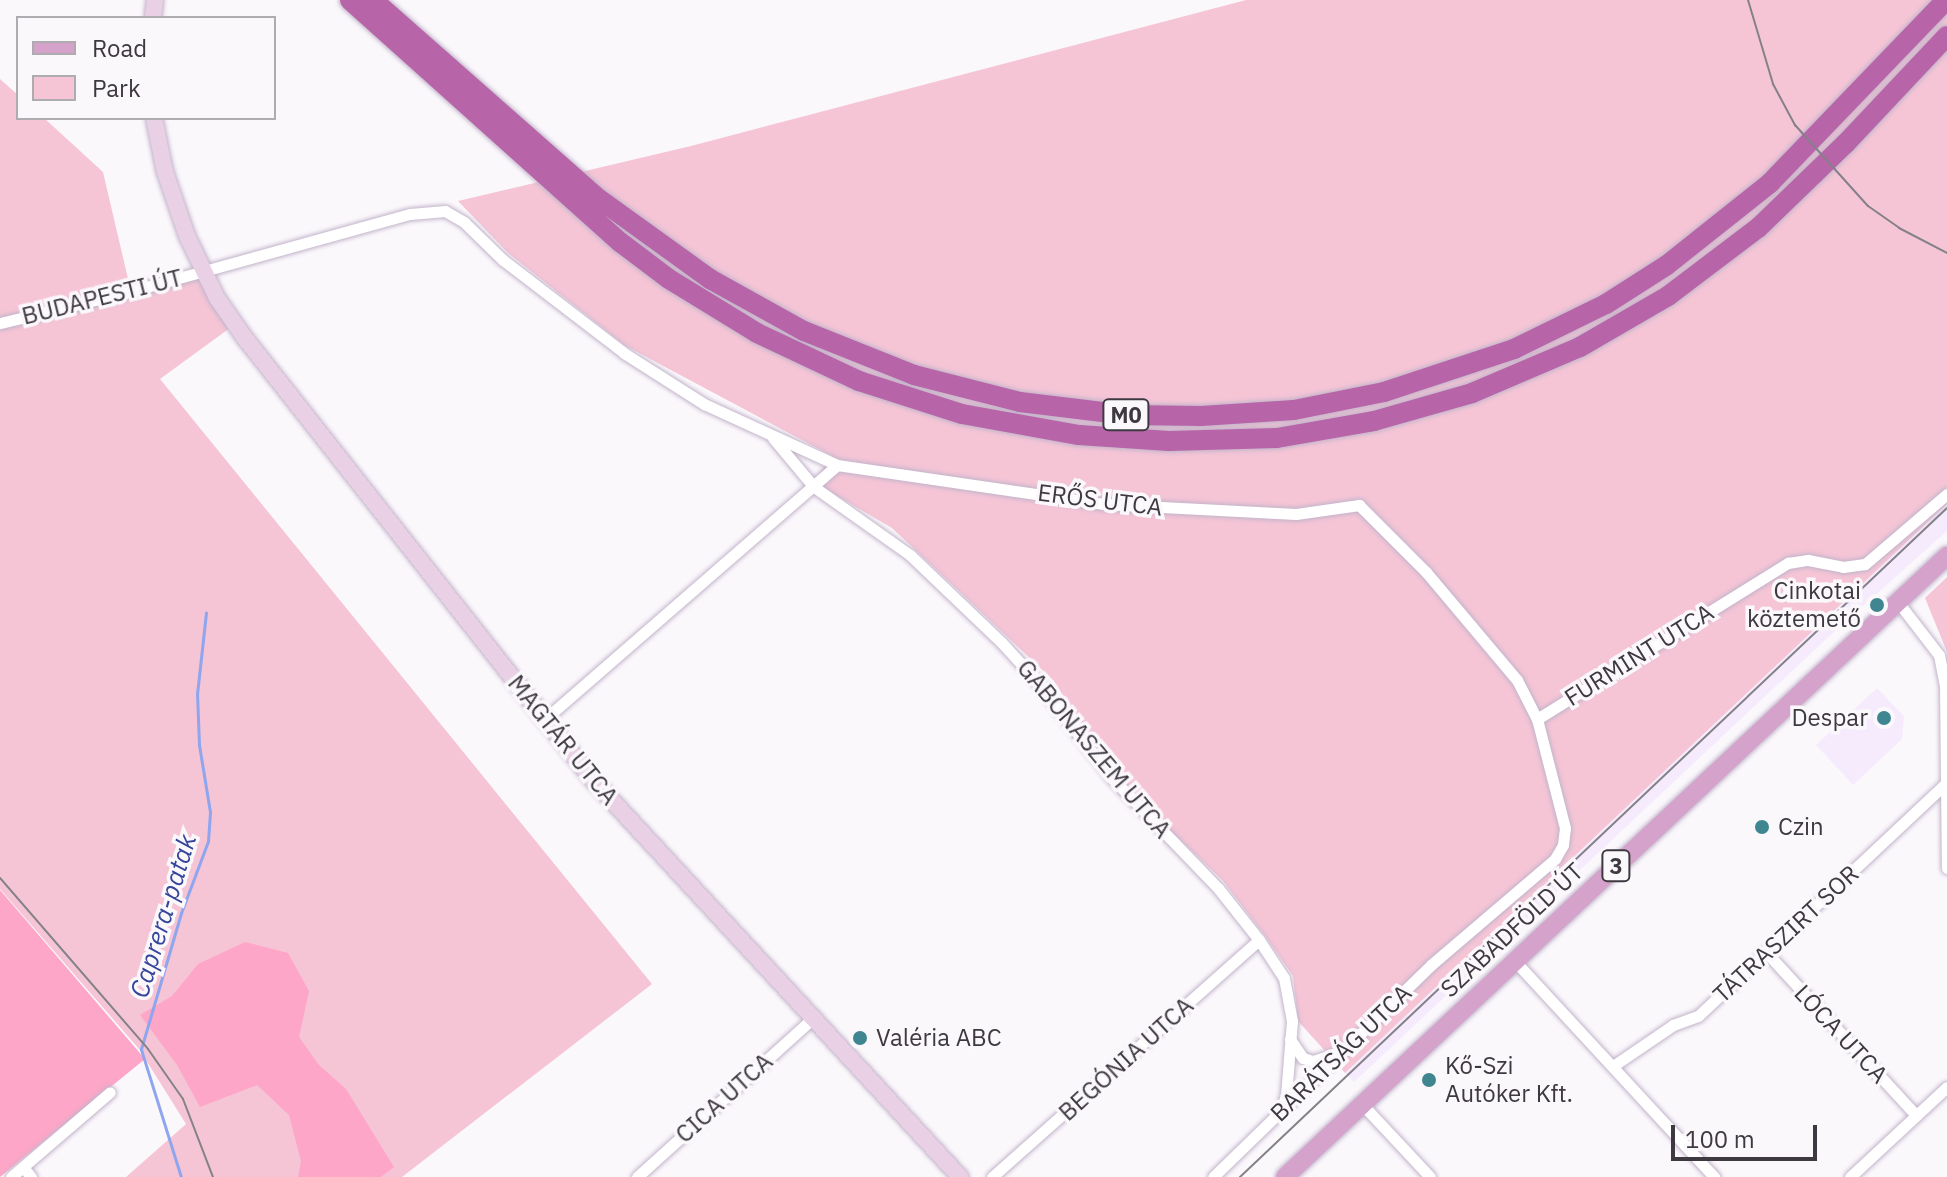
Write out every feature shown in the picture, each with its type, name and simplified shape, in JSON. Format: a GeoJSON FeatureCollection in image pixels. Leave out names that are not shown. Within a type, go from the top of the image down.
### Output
{"type":"FeatureCollection","features":[{"type":"Feature","properties":{"kind":"highway","name":"M0"},"geometry":{"type":"LineString","coordinates":[[350,0],[620,242],[669,279],[757,333],[859,381],[962,414],[1079,435],[1169,441],[1277,438],[1374,421],[1472,393],[1580,347],[1668,296],[1749,236],[1846,143],[1947,36]]}},
{"type":"Feature","properties":{"kind":"highway","name":"M0"},"geometry":{"type":"LineString","coordinates":[[373,0],[605,203],[710,279],[804,331],[914,375],[1020,402],[1127,415],[1201,416],[1294,410],[1384,392],[1514,349],[1606,304],[1667,265],[1770,183],[1946,0]]}},
{"type":"Feature","properties":{"kind":"main road","name":"SZABADFÖLD ÚT"},"geometry":{"type":"LineString","coordinates":[[1285,1177],[1513,959],[1947,556]]}},
{"type":"Feature","properties":{"kind":"street","name":"MAGTÁR UTCA"},"geometry":{"type":"LineString","coordinates":[[154,120],[170,192],[203,271],[244,337],[625,816],[960,1177]]}},
{"type":"Feature","properties":{"kind":"street","name":"BUDAPESTI ÚT"},"geometry":{"type":"LineString","coordinates":[[0,323],[410,214],[445,211],[464,222],[503,260],[624,353],[704,404],[771,435]]}},
{"type":"Feature","properties":{"kind":"street"},"geometry":{"type":"LineString","coordinates":[[545,719],[837,465],[771,435]]}},
{"type":"Feature","properties":{"kind":"street","name":"GABONASZEM UTCA"},"geometry":{"type":"LineString","coordinates":[[771,435],[814,487],[910,555],[1002,643],[1035,679],[1112,778],[1218,888],[1259,940],[1284,978],[1292,1021],[1286,1095],[1280,1112]]}},
{"type":"Feature","properties":{"kind":"street","name":"ERŐS UTCA"},"geometry":{"type":"LineString","coordinates":[[837,465],[1104,504],[1296,514],[1359,505],[1426,572],[1517,680],[1537,719],[1565,828]]}},
{"type":"Feature","properties":{"kind":"street","name":"FURMINT UTCA"},"geometry":{"type":"LineString","coordinates":[[1537,719],[1788,563],[1808,560],[1843,567],[1865,564],[1947,494]]}},
{"type":"Feature","properties":{"kind":"street"},"geometry":{"type":"LineString","coordinates":[[1898,602],[1939,655],[1945,685],[1947,868]]}},
{"type":"Feature","properties":{"kind":"street","name":"TÁTRASZIRT SOR"},"geometry":{"type":"LineString","coordinates":[[1613,1066],[1673,1025],[1698,1016],[1946,783]]}},
{"type":"Feature","properties":{"kind":"street","name":"BARÁTSÁG UTCA"},"geometry":{"type":"LineString","coordinates":[[1213,1177],[1432,964],[1555,859],[1565,828]]}},
{"type":"Feature","properties":{"kind":"street","name":"BEGÓNIA UTCA"},"geometry":{"type":"LineString","coordinates":[[992,1177],[1259,940]]}},
{"type":"Feature","properties":{"kind":"street","name":"LÓCA UTCA"},"geometry":{"type":"LineString","coordinates":[[1766,952],[1916,1115]]}},
{"type":"Feature","properties":{"kind":"street"},"geometry":{"type":"LineString","coordinates":[[1513,959],[1714,1177]]}},
{"type":"Feature","properties":{"kind":"street","name":"CICA UTCA"},"geometry":{"type":"LineString","coordinates":[[637,1177],[812,1019]]}},
{"type":"Feature","properties":{"kind":"street"},"geometry":{"type":"LineString","coordinates":[[1290,1039],[1303,1058],[1313,1061],[1343,1051]]}},
{"type":"Feature","properties":{"kind":"street"},"geometry":{"type":"LineString","coordinates":[[1850,1177],[1947,1087]]}},
{"type":"Feature","properties":{"kind":"street"},"geometry":{"type":"LineString","coordinates":[[11,1177],[27,1172],[110,1092]]}},
{"type":"Feature","properties":{"kind":"street"},"geometry":{"type":"LineString","coordinates":[[1361,1103],[1430,1177]]}},
{"type":"Feature","properties":{"kind":"shaded area"},"geometry":{"type":"Polygon","coordinates":[[[1947,504],[1947,531],[1824,641],[1354,1082],[1345,1073],[1947,504]]]}},
{"type":"Feature","properties":{"kind":"shaded area"},"geometry":{"type":"Polygon","coordinates":[[[1877,688],[1904,716],[1902,739],[1853,785],[1816,745],[1877,688]]]}},
{"type":"Feature","properties":{"kind":"shaded area"},"geometry":{"type":"Polygon","coordinates":[[[0,890],[145,1059],[0,1177],[0,890]]]}},
{"type":"Feature","properties":{"kind":"shaded area"},"geometry":{"type":"Polygon","coordinates":[[[245,942],[288,953],[309,991],[299,1037],[319,1065],[346,1089],[394,1167],[381,1177],[298,1177],[301,1161],[289,1115],[257,1085],[200,1107],[177,1065],[140,1015],[172,996],[198,964],[245,942]]]}},
{"type":"Feature","properties":{"kind":"green space"},"geometry":{"type":"Polygon","coordinates":[[[1246,0],[1947,0],[1947,504],[1345,1073],[1298,1021],[1293,976],[1265,936],[1223,881],[1141,802],[1097,747],[1053,680],[892,528],[813,482],[832,456],[624,345],[508,253],[458,201],[691,146],[1246,0]]]}},
{"type":"Feature","properties":{"kind":"green space"},"geometry":{"type":"Polygon","coordinates":[[[0,79],[16,93],[16,120],[46,120],[103,172],[129,283],[194,270],[234,325],[160,379],[652,984],[402,1177],[126,1177],[186,1124],[139,1049],[0,889],[0,79]]]}},
{"type":"Feature","properties":{"kind":"green space"},"geometry":{"type":"Polygon","coordinates":[[[1947,577],[1947,652],[1925,598],[1947,577]]]}},
{"type":"Feature","properties":{"kind":"waterway","name":"Caprera-patak"},"geometry":{"type":"LineString","coordinates":[[181,1177],[141,1049],[181,913],[208,841],[210,812],[199,745],[197,694],[206,612]]}},
{"type":"Feature","properties":{"kind":"tram line"},"geometry":{"type":"LineString","coordinates":[[1748,0],[1773,84],[1795,125],[1868,206],[1899,228],[1947,253]]}},
{"type":"Feature","properties":{"kind":"tram line"},"geometry":{"type":"LineString","coordinates":[[1240,1177],[1947,508]]}},
{"type":"Feature","properties":{"kind":"tram line"},"geometry":{"type":"LineString","coordinates":[[0,878],[148,1049],[183,1099],[213,1177]]}},
{"type":"Feature","properties":{"kind":"place","name":"Cinkotai köztemető"},"geometry":{"type":"Point","coordinates":[1877,605]}},
{"type":"Feature","properties":{"kind":"place","name":"Despar"},"geometry":{"type":"Point","coordinates":[1884,718]}},
{"type":"Feature","properties":{"kind":"place","name":"Czin"},"geometry":{"type":"Point","coordinates":[1762,827]}},
{"type":"Feature","properties":{"kind":"place","name":"Valéria ABC"},"geometry":{"type":"Point","coordinates":[860,1038]}},
{"type":"Feature","properties":{"kind":"place","name":"Kő-Szi Autóker Kft."},"geometry":{"type":"Point","coordinates":[1429,1080]}}]}
